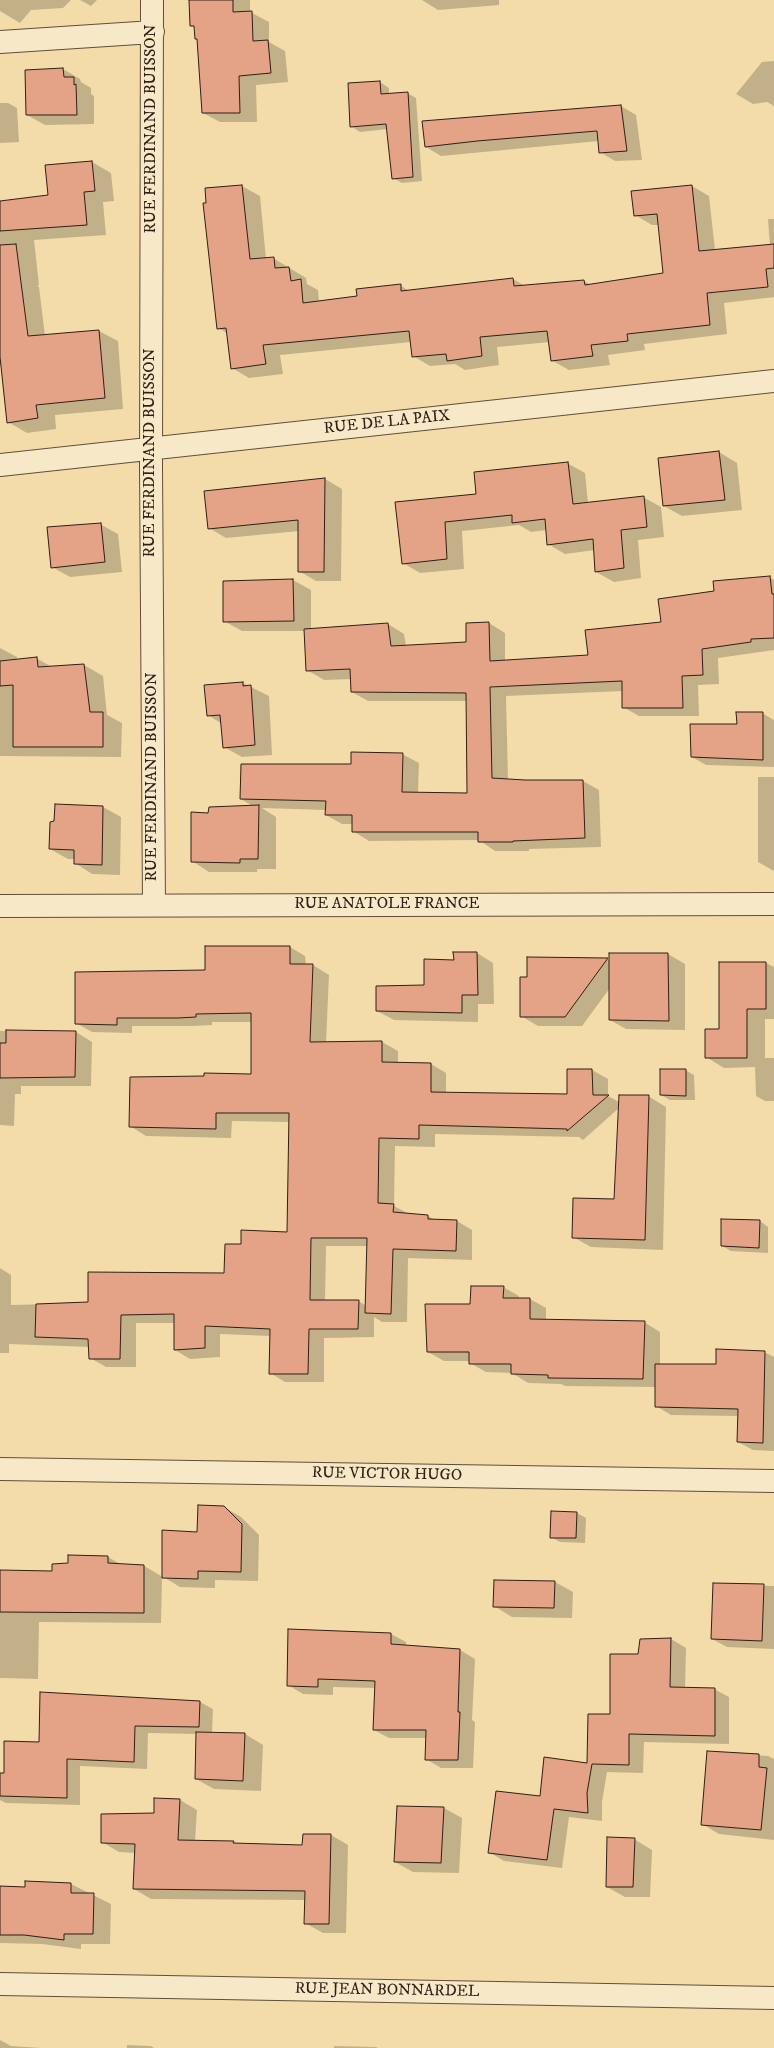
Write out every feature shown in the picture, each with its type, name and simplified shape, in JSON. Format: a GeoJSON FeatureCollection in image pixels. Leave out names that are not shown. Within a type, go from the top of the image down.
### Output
{"type":"FeatureCollection","features":[{"type":"Feature","properties":{"kind":"street","name":"RUE FERDINAND BUISSON"},"geometry":{"type":"LineString","coordinates":[[152,0],[151,448],[154,905]]}},
{"type":"Feature","properties":{"kind":"street"},"geometry":{"type":"LineString","coordinates":[[0,42],[153,32]]}},
{"type":"Feature","properties":{"kind":"street","name":"RUE DE LA PAIX"},"geometry":{"type":"LineString","coordinates":[[0,465],[774,381]]}},
{"type":"Feature","properties":{"kind":"street","name":"RUE ANATOLE FRANCE"},"geometry":{"type":"LineString","coordinates":[[0,906],[774,904]]}},
{"type":"Feature","properties":{"kind":"street","name":"RUE VICTOR HUGO"},"geometry":{"type":"LineString","coordinates":[[0,1469],[774,1481]]}},
{"type":"Feature","properties":{"kind":"street","name":"RUE JEAN BONNARDEL"},"geometry":{"type":"LineString","coordinates":[[0,1984],[774,1998]]}},
{"type":"Feature","properties":{"kind":"building"},"geometry":{"type":"Polygon","coordinates":[[[189,0],[233,0],[233,12],[252,11],[253,41],[268,40],[271,73],[239,76],[240,113],[202,113],[197,39],[195,39],[194,26],[190,26],[189,0]]]}},
{"type":"Feature","properties":{"kind":"building"},"geometry":{"type":"Polygon","coordinates":[[[63,68],[64,77],[74,77],[74,85],[76,84],[77,115],[26,115],[25,70],[63,68]]]}},
{"type":"Feature","properties":{"kind":"building"},"geometry":{"type":"Polygon","coordinates":[[[380,81],[381,94],[408,92],[413,177],[392,179],[386,124],[350,127],[348,83],[380,81]]]}},
{"type":"Feature","properties":{"kind":"building"},"geometry":{"type":"Polygon","coordinates":[[[621,105],[627,151],[599,153],[597,131],[425,147],[422,121],[621,105]]]}},
{"type":"Feature","properties":{"kind":"building"},"geometry":{"type":"Polygon","coordinates":[[[92,161],[95,191],[84,192],[87,225],[0,231],[0,201],[48,195],[45,165],[92,161]]]}},
{"type":"Feature","properties":{"kind":"building"},"geometry":{"type":"Polygon","coordinates":[[[242,185],[250,259],[274,257],[275,268],[289,267],[291,281],[301,279],[303,303],[357,296],[356,289],[401,284],[401,291],[513,278],[514,286],[584,280],[585,285],[663,273],[657,214],[634,216],[631,191],[692,185],[699,251],[774,244],[774,268],[766,269],[768,287],[707,293],[710,325],[627,334],[628,341],[591,345],[593,356],[551,361],[547,331],[480,337],[482,356],[447,361],[446,354],[412,357],[409,331],[263,345],[266,364],[231,369],[226,328],[217,329],[203,203],[206,203],[205,188],[242,185]]]}},
{"type":"Feature","properties":{"kind":"building"},"geometry":{"type":"Polygon","coordinates":[[[16,244],[28,336],[99,330],[105,398],[36,405],[38,418],[7,423],[0,357],[0,245],[16,244]]]}},
{"type":"Feature","properties":{"kind":"building"},"geometry":{"type":"Polygon","coordinates":[[[719,451],[725,500],[663,506],[658,458],[719,451]]]}},
{"type":"Feature","properties":{"kind":"building"},"geometry":{"type":"Polygon","coordinates":[[[568,462],[573,504],[644,496],[647,527],[621,530],[624,568],[595,572],[593,539],[547,545],[545,519],[512,523],[512,515],[445,522],[447,559],[402,564],[395,502],[476,494],[474,472],[568,462]]]}},
{"type":"Feature","properties":{"kind":"building"},"geometry":{"type":"Polygon","coordinates":[[[325,478],[324,572],[298,572],[298,520],[208,529],[204,491],[325,478]]]}},
{"type":"Feature","properties":{"kind":"building"},"geometry":{"type":"Polygon","coordinates":[[[101,523],[105,562],[51,568],[47,527],[101,523]]]}},
{"type":"Feature","properties":{"kind":"building"},"geometry":{"type":"Polygon","coordinates":[[[770,576],[772,594],[774,594],[774,638],[751,639],[751,642],[702,649],[703,675],[682,676],[683,708],[622,708],[622,681],[490,687],[492,778],[525,780],[583,780],[585,838],[513,842],[478,842],[478,832],[352,832],[352,815],[325,815],[326,801],[240,799],[241,764],[351,764],[351,752],[403,753],[402,792],[467,793],[466,693],[351,692],[350,669],[306,671],[304,629],[388,623],[391,646],[466,642],[466,623],[489,622],[490,661],[588,655],[585,630],[661,622],[658,599],[714,591],[713,581],[770,576]]]}},
{"type":"Feature","properties":{"kind":"building"},"geometry":{"type":"Polygon","coordinates":[[[293,579],[294,621],[223,622],[223,581],[293,579]]]}},
{"type":"Feature","properties":{"kind":"building"},"geometry":{"type":"Polygon","coordinates":[[[37,657],[38,667],[84,664],[90,712],[103,712],[103,747],[13,747],[13,685],[0,686],[0,661],[37,657]]]}},
{"type":"Feature","properties":{"kind":"building"},"geometry":{"type":"Polygon","coordinates":[[[243,682],[243,686],[251,685],[255,745],[223,748],[220,715],[207,716],[204,685],[243,682]]]}},
{"type":"Feature","properties":{"kind":"building"},"geometry":{"type":"Polygon","coordinates":[[[736,712],[763,712],[763,760],[691,757],[690,724],[737,724],[736,712]]]}},
{"type":"Feature","properties":{"kind":"building"},"geometry":{"type":"Polygon","coordinates":[[[55,804],[103,806],[102,865],[74,864],[74,850],[49,849],[50,822],[54,821],[55,804]]]}},
{"type":"Feature","properties":{"kind":"building"},"geometry":{"type":"Polygon","coordinates":[[[259,805],[258,859],[240,859],[240,863],[191,862],[191,812],[208,813],[209,807],[259,805]]]}},
{"type":"Feature","properties":{"kind":"building"},"geometry":{"type":"Polygon","coordinates":[[[205,946],[290,946],[290,964],[313,964],[310,1042],[382,1041],[382,1062],[431,1063],[431,1092],[567,1094],[567,1069],[592,1069],[593,1095],[609,1095],[567,1131],[567,1129],[419,1125],[419,1139],[379,1138],[378,1203],[394,1204],[393,1212],[428,1215],[428,1219],[457,1220],[456,1251],[393,1249],[391,1314],[365,1313],[367,1238],[311,1238],[310,1300],[359,1300],[358,1329],[309,1329],[308,1374],[269,1374],[270,1329],[205,1326],[205,1348],[174,1350],[174,1314],[121,1315],[120,1359],[89,1359],[88,1339],[35,1337],[36,1304],[88,1302],[88,1272],[224,1273],[225,1244],[241,1244],[241,1230],[287,1232],[289,1113],[216,1113],[216,1129],[129,1127],[130,1077],[204,1076],[204,1073],[251,1074],[251,1013],[196,1014],[196,1017],[178,1018],[117,1018],[117,1025],[75,1024],[75,972],[205,970],[205,946]]]}},
{"type":"Feature","properties":{"kind":"building"},"geometry":{"type":"Polygon","coordinates":[[[453,952],[477,952],[478,995],[462,995],[462,1013],[376,1011],[376,986],[424,985],[424,959],[454,960],[453,952]]]}},
{"type":"Feature","properties":{"kind":"building"},"geometry":{"type":"Polygon","coordinates":[[[609,953],[668,953],[669,1021],[609,1020],[609,953]]]}},
{"type":"Feature","properties":{"kind":"building"},"geometry":{"type":"Polygon","coordinates":[[[527,957],[608,958],[565,1017],[520,1017],[520,977],[527,977],[527,957]]]}},
{"type":"Feature","properties":{"kind":"building"},"geometry":{"type":"Polygon","coordinates":[[[719,962],[766,962],[766,1009],[747,1009],[747,1058],[705,1058],[705,1029],[719,1029],[719,962]]]}},
{"type":"Feature","properties":{"kind":"building"},"geometry":{"type":"Polygon","coordinates":[[[6,1030],[76,1031],[75,1077],[0,1078],[0,1043],[6,1043],[6,1030]]]}},
{"type":"Feature","properties":{"kind":"building"},"geometry":{"type":"Polygon","coordinates":[[[660,1069],[686,1069],[686,1096],[660,1095],[660,1069]]]}},
{"type":"Feature","properties":{"kind":"building"},"geometry":{"type":"Polygon","coordinates":[[[619,1095],[649,1095],[645,1240],[572,1238],[573,1198],[614,1199],[619,1095]]]}},
{"type":"Feature","properties":{"kind":"building"},"geometry":{"type":"Polygon","coordinates":[[[721,1219],[760,1220],[759,1248],[721,1246],[721,1219]]]}},
{"type":"Feature","properties":{"kind":"building"},"geometry":{"type":"Polygon","coordinates":[[[471,1286],[504,1286],[503,1298],[530,1298],[530,1319],[645,1321],[643,1379],[548,1378],[548,1375],[511,1374],[511,1364],[469,1364],[469,1352],[427,1352],[425,1304],[470,1304],[471,1286]]]}},
{"type":"Feature","properties":{"kind":"building"},"geometry":{"type":"Polygon","coordinates":[[[716,1349],[765,1351],[763,1443],[737,1442],[738,1409],[655,1407],[655,1364],[716,1364],[716,1349]]]}},
{"type":"Feature","properties":{"kind":"building"},"geometry":{"type":"Polygon","coordinates":[[[198,1505],[224,1506],[242,1524],[241,1572],[198,1571],[198,1579],[162,1578],[162,1530],[197,1532],[198,1505]]]}},
{"type":"Feature","properties":{"kind":"building"},"geometry":{"type":"Polygon","coordinates":[[[551,1511],[577,1512],[576,1538],[550,1538],[551,1511]]]}},
{"type":"Feature","properties":{"kind":"building"},"geometry":{"type":"Polygon","coordinates":[[[68,1555],[108,1556],[108,1563],[144,1565],[144,1613],[0,1612],[0,1570],[52,1571],[52,1564],[68,1563],[68,1555]]]}},
{"type":"Feature","properties":{"kind":"building"},"geometry":{"type":"Polygon","coordinates":[[[494,1580],[555,1581],[554,1608],[493,1607],[494,1580]]]}},
{"type":"Feature","properties":{"kind":"building"},"geometry":{"type":"Polygon","coordinates":[[[713,1583],[764,1584],[762,1641],[711,1639],[713,1583]]]}},
{"type":"Feature","properties":{"kind":"building"},"geometry":{"type":"Polygon","coordinates":[[[288,1629],[391,1633],[391,1644],[460,1649],[458,1760],[425,1760],[426,1730],[373,1730],[375,1681],[318,1679],[318,1687],[287,1686],[288,1629]]]}},
{"type":"Feature","properties":{"kind":"building"},"geometry":{"type":"Polygon","coordinates":[[[671,1638],[670,1687],[715,1688],[715,1736],[629,1734],[629,1765],[592,1764],[587,1793],[588,1813],[554,1809],[547,1860],[488,1853],[496,1791],[540,1796],[544,1757],[587,1763],[588,1714],[610,1714],[610,1654],[638,1654],[640,1639],[671,1638]]]}},
{"type":"Feature","properties":{"kind":"building"},"geometry":{"type":"Polygon","coordinates":[[[40,1692],[200,1701],[199,1727],[135,1726],[134,1762],[67,1759],[67,1798],[0,1796],[0,1773],[4,1773],[4,1741],[39,1742],[40,1692]]]}},
{"type":"Feature","properties":{"kind":"building"},"geometry":{"type":"Polygon","coordinates":[[[196,1732],[245,1733],[243,1781],[195,1779],[196,1732]]]}},
{"type":"Feature","properties":{"kind":"building"},"geometry":{"type":"Polygon","coordinates":[[[707,1751],[759,1754],[759,1767],[767,1768],[761,1830],[701,1825],[707,1751]]]}},
{"type":"Feature","properties":{"kind":"building"},"geometry":{"type":"Polygon","coordinates":[[[154,1798],[180,1799],[178,1840],[234,1841],[233,1843],[302,1845],[303,1834],[331,1834],[329,1924],[304,1924],[305,1891],[133,1889],[135,1844],[101,1843],[101,1814],[154,1813],[154,1798]]]}},
{"type":"Feature","properties":{"kind":"building"},"geometry":{"type":"Polygon","coordinates":[[[397,1806],[444,1807],[441,1863],[394,1862],[397,1806]]]}},
{"type":"Feature","properties":{"kind":"building"},"geometry":{"type":"Polygon","coordinates":[[[607,1837],[635,1838],[633,1887],[606,1887],[607,1837]]]}},
{"type":"Feature","properties":{"kind":"building"},"geometry":{"type":"Polygon","coordinates":[[[25,1881],[71,1883],[71,1893],[94,1893],[93,1934],[64,1934],[64,1940],[24,1935],[0,1935],[0,1886],[25,1887],[25,1881]]]}}]}
